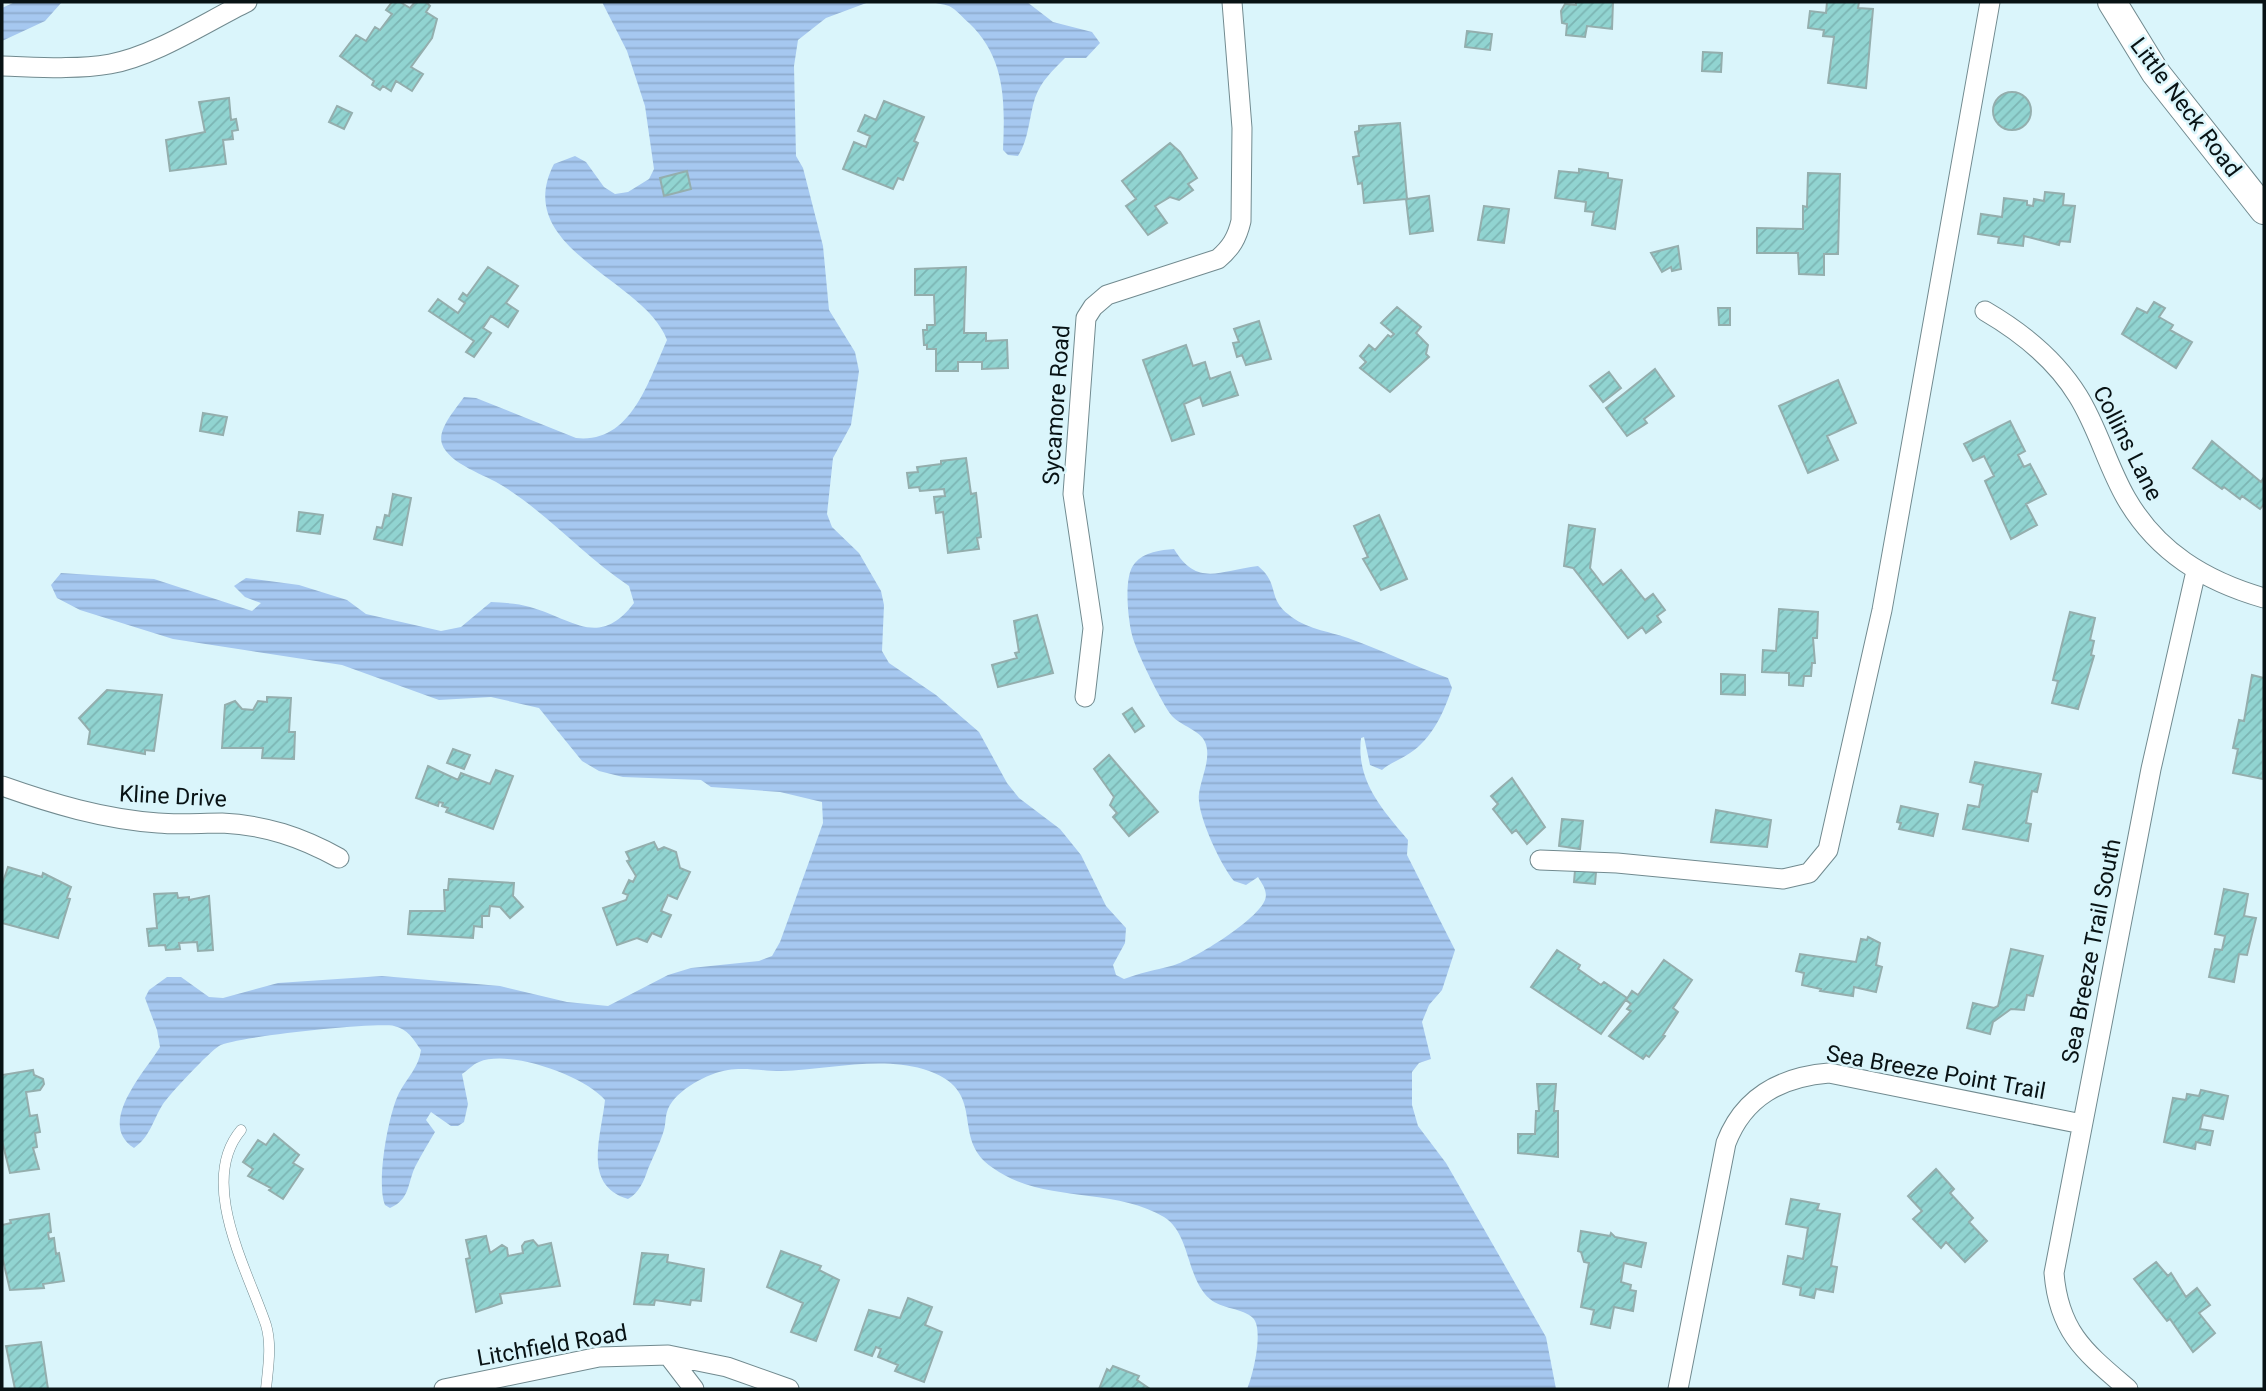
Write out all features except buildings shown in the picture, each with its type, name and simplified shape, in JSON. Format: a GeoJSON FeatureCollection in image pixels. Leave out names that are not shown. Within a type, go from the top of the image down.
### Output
{"type":"FeatureCollection","features":[{"type":"Feature","properties":{"kind":"street"},"geometry":{"type":"LineString","coordinates":[[2,66],[83,68],[113,64],[142,54],[247,2]]}},
{"type":"Feature","properties":{"kind":"street","name":"Sycamore Road"},"geometry":{"type":"LineString","coordinates":[[1085,697],[1093,628],[1073,494],[1086,318],[1093,307],[1107,295],[1218,259],[1229,249],[1237,236],[1241,221],[1242,128],[1232,2]]}},
{"type":"Feature","properties":{"kind":"street"},"geometry":{"type":"LineString","coordinates":[[1540,860],[1617,863],[1783,879],[1809,873],[1821,863],[1828,850],[1882,610],[1990,2]]}},
{"type":"Feature","properties":{"kind":"street","name":"Little Neck Road"},"geometry":{"type":"LineString","coordinates":[[2112,2],[2155,72],[2264,210]]}},
{"type":"Feature","properties":{"kind":"street","name":"Collins Lane"},"geometry":{"type":"LineString","coordinates":[[1985,311],[2027,339],[2054,364],[2091,418],[2126,497],[2148,530],[2169,552],[2196,571]]}},
{"type":"Feature","properties":{"kind":"street"},"geometry":{"type":"LineString","coordinates":[[2196,571],[2230,587],[2264,598]]}},
{"type":"Feature","properties":{"kind":"street","name":"Sea Breeze Trail South"},"geometry":{"type":"LineString","coordinates":[[2128,1389],[2073,1337],[2061,1313],[2054,1273],[2151,769],[2196,571]]}},
{"type":"Feature","properties":{"kind":"street","name":"Kline Drive"},"geometry":{"type":"LineString","coordinates":[[2,786],[59,806],[108,817],[159,824],[255,826],[298,838],[339,858]]}},
{"type":"Feature","properties":{"kind":"street","name":"Sea Breeze Point Trail"},"geometry":{"type":"LineString","coordinates":[[1678,1389],[1726,1143],[1740,1115],[1769,1088],[1802,1075],[1829,1073],[2082,1124]]}},
{"type":"Feature","properties":{"kind":"street"},"geometry":{"type":"LineString","coordinates":[[668,1355],[694,1389]]}},
{"type":"Feature","properties":{"kind":"street","name":"Litchfield Road"},"geometry":{"type":"LineString","coordinates":[[444,1389],[599,1357],[668,1355],[727,1367],[789,1389]]}},
{"type":"Feature","properties":{"kind":"lane"},"geometry":{"type":"LineString","coordinates":[[241,1130],[229,1150],[223,1188],[248,1283],[266,1326],[270,1344],[266,1389]]}},
{"type":"Feature","properties":{"kind":"water"},"geometry":{"type":"Polygon","coordinates":[[[15,2],[62,2],[45,21],[2,41],[2,8],[15,2]]]}},
{"type":"Feature","properties":{"kind":"water"},"geometry":{"type":"Polygon","coordinates":[[[602,2],[869,2],[826,18],[798,40],[794,66],[796,156],[803,168],[823,246],[829,310],[855,352],[859,371],[851,425],[833,458],[827,514],[832,527],[859,553],[881,591],[884,605],[882,651],[889,663],[936,695],[979,732],[1007,783],[1019,798],[1060,829],[1081,855],[1106,906],[1126,928],[1125,943],[1113,965],[1116,975],[1124,979],[1193,957],[1248,920],[1264,902],[1266,895],[1258,877],[1246,885],[1234,881],[1216,852],[1199,803],[1207,761],[1205,742],[1199,734],[1172,716],[1134,642],[1129,619],[1128,587],[1131,569],[1139,559],[1153,552],[1174,549],[1183,561],[1200,572],[1220,573],[1258,566],[1269,579],[1282,608],[1295,619],[1448,678],[1452,688],[1441,715],[1431,733],[1410,753],[1382,770],[1370,765],[1364,737],[1361,738],[1363,768],[1367,781],[1380,805],[1408,840],[1407,855],[1455,950],[1442,990],[1429,1005],[1422,1022],[1431,1059],[1419,1063],[1412,1072],[1412,1105],[1418,1126],[1446,1163],[1546,1337],[1556,1389],[1247,1389],[1258,1342],[1256,1324],[1249,1315],[1220,1305],[1202,1290],[1173,1225],[1144,1207],[1034,1186],[993,1168],[980,1156],[972,1142],[963,1101],[957,1089],[944,1078],[906,1065],[870,1064],[781,1071],[734,1069],[702,1079],[685,1089],[672,1102],[643,1182],[628,1199],[604,1183],[599,1172],[598,1144],[605,1100],[581,1082],[546,1067],[509,1059],[492,1059],[477,1063],[462,1074],[468,1104],[464,1122],[451,1126],[431,1112],[426,1120],[435,1132],[415,1167],[405,1196],[390,1208],[385,1205],[382,1181],[384,1149],[391,1117],[399,1093],[415,1067],[421,1050],[407,1032],[394,1026],[305,1031],[219,1046],[167,1099],[139,1144],[134,1148],[124,1138],[120,1126],[121,1112],[135,1084],[160,1047],[157,1030],[145,998],[149,990],[167,977],[181,977],[209,997],[223,998],[278,983],[382,976],[500,986],[567,1002],[608,1006],[668,975],[691,968],[759,961],[772,956],[780,942],[823,823],[822,802],[780,792],[711,787],[701,780],[623,777],[599,771],[582,761],[539,708],[491,697],[439,700],[342,665],[173,639],[80,610],[57,598],[51,585],[61,573],[154,579],[252,611],[261,603],[245,597],[234,586],[246,578],[299,585],[347,600],[366,614],[441,631],[461,627],[491,602],[525,606],[585,627],[609,625],[621,617],[634,603],[629,586],[520,497],[452,457],[446,451],[441,438],[448,419],[464,397],[476,398],[576,438],[595,437],[611,431],[624,421],[635,407],[667,340],[654,318],[565,241],[550,219],[545,193],[554,164],[575,156],[586,162],[604,187],[615,194],[628,192],[649,179],[654,169],[645,106],[627,51],[602,2]]]}},
{"type":"Feature","properties":{"kind":"water"},"geometry":{"type":"Polygon","coordinates":[[[925,2],[1027,2],[1053,22],[1092,32],[1100,43],[1086,58],[1065,58],[1048,76],[1035,98],[1027,135],[1018,156],[1008,155],[1003,150],[1001,82],[990,51],[969,23],[954,9],[925,2]]]}}]}
